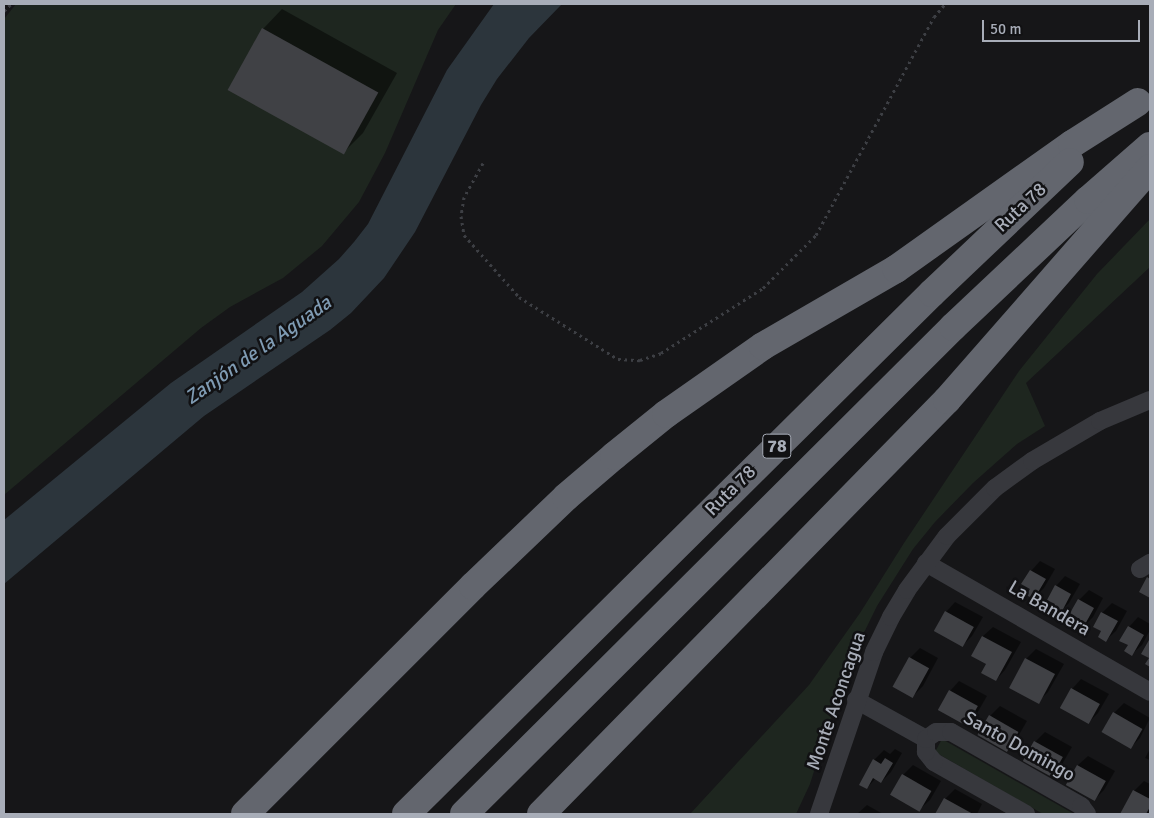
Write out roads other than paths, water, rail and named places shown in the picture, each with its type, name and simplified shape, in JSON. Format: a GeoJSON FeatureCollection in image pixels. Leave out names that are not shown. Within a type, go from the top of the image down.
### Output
{"type":"FeatureCollection","features":[{"type":"Feature","properties":{"kind":"highway"},"geometry":{"type":"LineString","coordinates":[[245,814],[472,586],[566,497],[666,414],[756,351],[896,269],[1072,144],[1144,97]]}},
{"type":"Feature","properties":{"kind":"highway","name":"Ruta 78"},"geometry":{"type":"LineString","coordinates":[[406,814],[932,293],[1069,164],[1144,97]]}},
{"type":"Feature","properties":{"kind":"highway","name":"78"},"geometry":{"type":"LineString","coordinates":[[464,814],[953,327],[1088,200],[1150,146]]}},
{"type":"Feature","properties":{"kind":"highway"},"geometry":{"type":"LineString","coordinates":[[541,814],[947,400],[1150,168]]}},
{"type":"Feature","properties":{"kind":"street","name":"Monte Aconcagua"},"geometry":{"type":"LineString","coordinates":[[818,814],[833,778],[856,700],[871,659],[891,616],[926,562],[970,512],[995,488],[1032,461],[1100,421],[1150,400]]}},
{"type":"Feature","properties":{"kind":"street","name":"La Bandera"},"geometry":{"type":"LineString","coordinates":[[926,562],[1150,692]]}},
{"type":"Feature","properties":{"kind":"street"},"geometry":{"type":"LineString","coordinates":[[856,700],[926,739],[926,752],[934,762],[1026,814]]}},
{"type":"Feature","properties":{"kind":"street","name":"Santo Domingo"},"geometry":{"type":"LineString","coordinates":[[926,739],[936,732],[951,732],[1081,806],[1087,814]]}},
{"type":"Feature","properties":{"kind":"water","name":"Zanjón de la Aguada"},"geometry":{"type":"Polygon","coordinates":[[[494,4],[562,4],[529,38],[497,79],[481,105],[415,232],[384,278],[351,313],[330,330],[204,416],[4,584],[4,520],[171,383],[302,292],[339,259],[354,242],[368,224],[447,70],[494,4]]]}}]}
